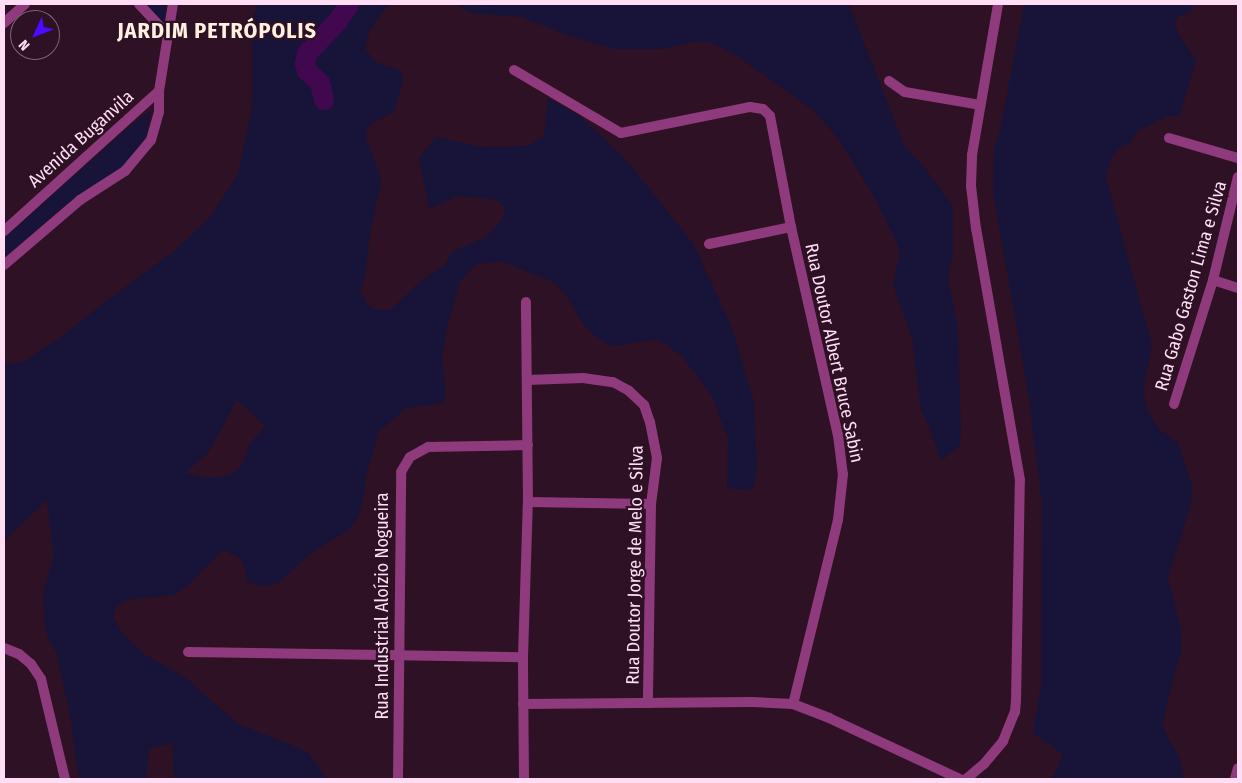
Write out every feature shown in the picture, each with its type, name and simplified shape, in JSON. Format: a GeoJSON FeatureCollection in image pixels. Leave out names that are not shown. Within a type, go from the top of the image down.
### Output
{"type":"FeatureCollection","features":[{"type":"Feature","properties":{"kind":"street"},"geometry":{"type":"LineString","coordinates":[[4,23],[25,4]]}},
{"type":"Feature","properties":{"kind":"street"},"geometry":{"type":"LineString","coordinates":[[139,4],[168,35]]}},
{"type":"Feature","properties":{"kind":"street","name":"Avenida Buganvila"},"geometry":{"type":"LineString","coordinates":[[4,265],[80,200],[116,178],[138,157],[151,140],[156,128],[159,112],[158,91],[174,4]]}},
{"type":"Feature","properties":{"kind":"street"},"geometry":{"type":"LineString","coordinates":[[966,779],[993,754],[1003,741],[1015,712],[1020,523],[1017,455],[976,228],[971,186],[972,155],[998,4]]}},
{"type":"Feature","properties":{"kind":"street","name":"Rua Doutor Albert Bruce Sabin"},"geometry":{"type":"LineString","coordinates":[[514,70],[622,133],[750,107],[763,109],[767,112],[773,125],[791,228],[838,435],[843,474],[838,520],[793,704]]}},
{"type":"Feature","properties":{"kind":"street"},"geometry":{"type":"LineString","coordinates":[[889,80],[905,92],[980,105]]}},
{"type":"Feature","properties":{"kind":"street","name":"Avenida Buganvila"},"geometry":{"type":"LineString","coordinates":[[4,231],[158,91]]}},
{"type":"Feature","properties":{"kind":"street"},"geometry":{"type":"LineString","coordinates":[[1170,138],[1238,158]]}},
{"type":"Feature","properties":{"kind":"street","name":"Rua Gabo Gaston Lima e Silva"},"geometry":{"type":"LineString","coordinates":[[1174,404],[1213,280],[1238,177]]}},
{"type":"Feature","properties":{"kind":"street"},"geometry":{"type":"LineString","coordinates":[[709,244],[791,228]]}},
{"type":"Feature","properties":{"kind":"street"},"geometry":{"type":"LineString","coordinates":[[1213,280],[1238,288]]}},
{"type":"Feature","properties":{"kind":"street"},"geometry":{"type":"LineString","coordinates":[[524,779],[523,657],[528,502],[526,302]]}},
{"type":"Feature","properties":{"kind":"street","name":"Rua Doutor Jorge de Melo e Silva"},"geometry":{"type":"LineString","coordinates":[[527,380],[583,378],[613,382],[629,391],[644,405],[650,422],[657,458],[651,504],[648,703]]}},
{"type":"Feature","properties":{"kind":"street","name":"Rua Industrial Aloízio Nogueira"},"geometry":{"type":"LineString","coordinates":[[398,779],[400,477],[410,457],[428,447],[528,445]]}},
{"type":"Feature","properties":{"kind":"street"},"geometry":{"type":"LineString","coordinates":[[528,502],[651,504]]}},
{"type":"Feature","properties":{"kind":"street"},"geometry":{"type":"LineString","coordinates":[[4,648],[19,654],[31,664],[40,679],[65,779]]}},
{"type":"Feature","properties":{"kind":"street"},"geometry":{"type":"LineString","coordinates":[[188,652],[523,657]]}},
{"type":"Feature","properties":{"kind":"street"},"geometry":{"type":"LineString","coordinates":[[523,704],[793,704],[829,718],[960,779]]}},
{"type":"Feature","properties":{"kind":"street"},"geometry":{"type":"LineString","coordinates":[[1235,779],[1238,768]]}},
{"type":"Feature","properties":{"kind":"shaded area"},"geometry":{"type":"Polygon","coordinates":[[[146,4],[166,4],[164,24],[146,4]]]}},
{"type":"Feature","properties":{"kind":"shaded area"},"geometry":{"type":"Polygon","coordinates":[[[258,4],[392,4],[385,9],[370,31],[365,49],[376,62],[401,71],[403,81],[394,112],[371,124],[366,132],[367,141],[380,174],[381,183],[371,228],[364,282],[360,290],[367,304],[374,309],[391,309],[422,280],[444,266],[453,251],[486,237],[503,218],[505,210],[500,202],[492,199],[458,196],[429,209],[419,158],[436,137],[482,147],[527,146],[544,137],[548,98],[581,117],[628,162],[693,243],[732,328],[754,402],[757,468],[753,490],[727,488],[728,439],[712,396],[682,356],[658,339],[615,346],[606,344],[586,328],[564,292],[553,282],[503,262],[476,264],[460,282],[448,323],[442,358],[446,394],[443,403],[407,408],[379,431],[366,478],[362,506],[355,523],[349,530],[312,552],[280,582],[272,585],[264,586],[247,582],[244,566],[240,558],[223,550],[188,585],[175,595],[130,599],[116,607],[113,615],[121,632],[144,654],[186,678],[237,723],[308,752],[327,779],[174,779],[172,743],[149,749],[146,779],[79,779],[69,710],[56,652],[47,636],[44,619],[43,592],[53,560],[47,500],[4,541],[4,365],[23,362],[60,338],[106,301],[173,252],[211,216],[238,174],[252,107],[252,20],[258,4]],[[237,400],[208,453],[185,473],[203,477],[230,475],[243,464],[249,445],[265,426],[237,400]]]}},
{"type":"Feature","properties":{"kind":"shaded area"},"geometry":{"type":"Polygon","coordinates":[[[457,4],[849,4],[904,145],[924,167],[953,206],[953,252],[948,278],[958,329],[961,435],[959,446],[941,461],[928,424],[921,411],[912,339],[893,285],[899,257],[898,245],[877,202],[840,141],[814,111],[733,53],[708,42],[695,42],[661,49],[613,49],[567,35],[521,17],[470,13],[457,4]]]}},
{"type":"Feature","properties":{"kind":"shaded area"},"geometry":{"type":"Polygon","coordinates":[[[1024,4],[1192,4],[1193,6],[1190,13],[1178,16],[1175,23],[1180,37],[1196,60],[1180,116],[1167,116],[1138,131],[1131,142],[1116,151],[1112,157],[1106,177],[1152,345],[1144,387],[1146,408],[1160,430],[1178,442],[1192,485],[1191,505],[1168,577],[1180,626],[1182,647],[1166,707],[1163,728],[1180,758],[1184,779],[1052,779],[1063,754],[1033,733],[1041,684],[1042,502],[1028,393],[993,192],[994,150],[1001,126],[1024,4]]]}},
{"type":"Feature","properties":{"kind":"shaded area"},"geometry":{"type":"Polygon","coordinates":[[[151,111],[146,137],[139,149],[120,170],[68,203],[4,258],[4,238],[131,125],[151,111]]]}},
{"type":"Feature","properties":{"kind":"waterway"},"geometry":{"type":"LineString","coordinates":[[324,100],[320,83],[307,71],[305,63],[307,54],[338,21],[349,4]]}},
{"type":"Feature","properties":{"kind":"district","name":"JARDIM PETRÓPOLIS"},"geometry":{"type":"Point","coordinates":[217,31]}}]}
